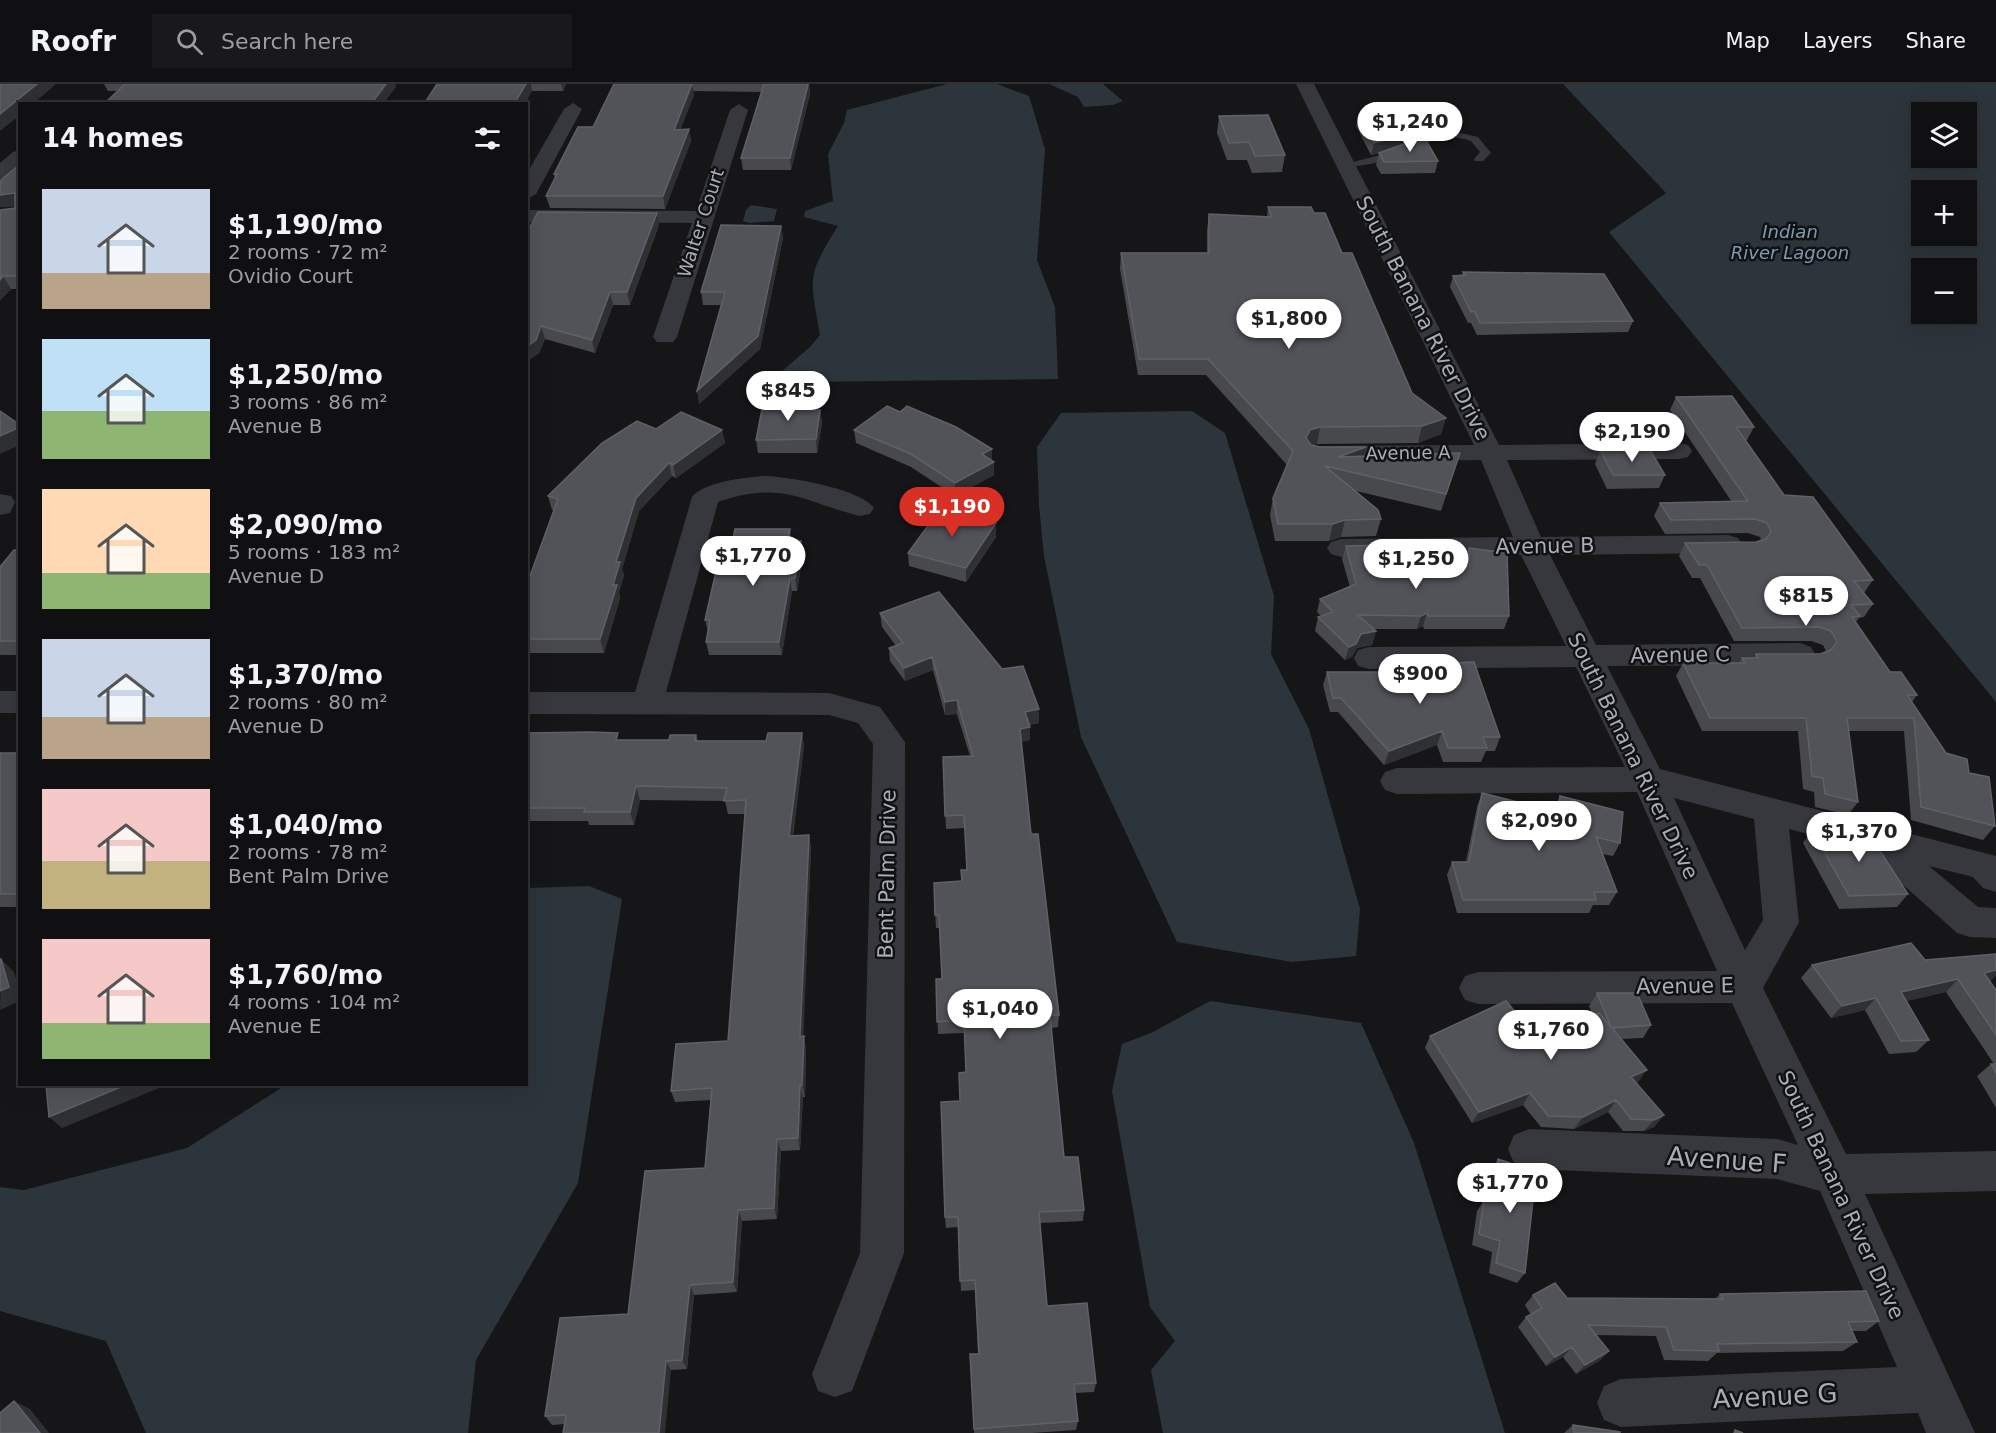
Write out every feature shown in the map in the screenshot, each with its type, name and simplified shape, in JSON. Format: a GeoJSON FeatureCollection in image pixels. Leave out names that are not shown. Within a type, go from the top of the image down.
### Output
{"type":"FeatureCollection","features":[{"type":"Feature","properties":{"kind":"street","name":"South Banana River Drive"},"geometry":{"type":"LineString","coordinates":[[1305,84],[1490,452],[1531,546],[1584,656],[1648,779],[1743,987],[1834,1175],[1951,1433]]}},
{"type":"Feature","properties":{"kind":"street"},"geometry":{"type":"LineString","coordinates":[[528,191],[573,109]]}},
{"type":"Feature","properties":{"kind":"street","name":"Walter Court"},"geometry":{"type":"LineString","coordinates":[[665,337],[739,111]]}},
{"type":"Feature","properties":{"kind":"street"},"geometry":{"type":"LineString","coordinates":[[0,173],[18,158]]}},
{"type":"Feature","properties":{"kind":"street"},"geometry":{"type":"LineString","coordinates":[[528,216],[703,217]]}},
{"type":"Feature","properties":{"kind":"street","name":"Avenue A"},"geometry":{"type":"LineString","coordinates":[[1317,454],[1679,451]]}},
{"type":"Feature","properties":{"kind":"street"},"geometry":{"type":"LineString","coordinates":[[647,704],[706,497],[740,486],[774,483],[812,488],[860,508]]}},
{"type":"Feature","properties":{"kind":"street","name":"Avenue B"},"geometry":{"type":"LineString","coordinates":[[1341,548],[1748,544]]}},
{"type":"Feature","properties":{"kind":"street","name":"Avenue C"},"geometry":{"type":"LineString","coordinates":[[1370,658],[1811,654]]}},
{"type":"Feature","properties":{"kind":"street"},"geometry":{"type":"LineString","coordinates":[[0,702],[18,702]]}},
{"type":"Feature","properties":{"kind":"street","name":"Bent Palm Drive"},"geometry":{"type":"LineString","coordinates":[[528,703],[829,704],[868,715],[889,742],[882,1253],[835,1374]]}},
{"type":"Feature","properties":{"kind":"street"},"geometry":{"type":"LineString","coordinates":[[1397,781],[1648,779],[1984,866],[1996,878]]}},
{"type":"Feature","properties":{"kind":"street","name":"Avenue E"},"geometry":{"type":"LineString","coordinates":[[1478,988],[1743,987],[1781,922],[1770,811]]}},
{"type":"Feature","properties":{"kind":"street"},"geometry":{"type":"LineString","coordinates":[[1873,837],[1970,922],[1996,923]]}},
{"type":"Feature","properties":{"kind":"street","name":"Avenue F"},"geometry":{"type":"LineString","coordinates":[[1529,1149],[1777,1159],[1834,1175],[1996,1170]]}},
{"type":"Feature","properties":{"kind":"street","name":"Avenue G"},"geometry":{"type":"LineString","coordinates":[[1621,1403],[1930,1389]]}},
{"type":"Feature","properties":{"kind":"lane"},"geometry":{"type":"LineString","coordinates":[[1346,165],[1394,155],[1415,143],[1436,136],[1474,136],[1484,144],[1486,153],[1479,159]]}},
{"type":"Feature","properties":{"kind":"water"},"geometry":{"type":"Polygon","coordinates":[[[947,84],[997,84],[1029,96],[1045,149],[1037,260],[1055,307],[1058,379],[793,382],[782,371],[810,347],[820,335],[814,301],[813,278],[820,256],[838,226],[804,217],[805,211],[833,201],[828,154],[844,123],[847,110],[947,84]]]}},
{"type":"Feature","properties":{"kind":"water"},"geometry":{"type":"Polygon","coordinates":[[[1049,84],[1103,84],[1123,101],[1113,105],[1084,107],[1078,97],[1049,84]]]}},
{"type":"Feature","properties":{"kind":"water","name":"Indian River Lagoon"},"geometry":{"type":"Polygon","coordinates":[[[1563,84],[1996,84],[1996,702],[1609,232],[1666,193],[1563,84]]]}},
{"type":"Feature","properties":{"kind":"water"},"geometry":{"type":"Polygon","coordinates":[[[751,205],[777,209],[774,221],[749,223],[743,221],[746,210],[751,205]]]}},
{"type":"Feature","properties":{"kind":"water"},"geometry":{"type":"Polygon","coordinates":[[[1192,411],[1225,433],[1274,596],[1271,654],[1309,729],[1360,909],[1356,956],[1292,962],[1177,942],[1081,737],[1044,556],[1037,447],[1061,413],[1192,411]]]}},
{"type":"Feature","properties":{"kind":"water"},"geometry":{"type":"Polygon","coordinates":[[[589,886],[622,899],[578,1183],[476,1360],[468,1433],[146,1433],[106,1341],[0,1311],[0,1187],[24,1190],[187,1148],[284,1086],[528,1086],[528,888],[589,886]]]}},
{"type":"Feature","properties":{"kind":"water"},"geometry":{"type":"Polygon","coordinates":[[[1210,1001],[1361,1023],[1414,1143],[1505,1433],[1163,1433],[1151,1370],[1175,1341],[1150,1307],[1112,1091],[1122,1044],[1151,1033],[1210,1001]]]}},
{"type":"Feature","properties":{"kind":"building"},"geometry":{"type":"Polygon","coordinates":[[[0,84],[37,84],[0,114],[0,84]]]}},
{"type":"Feature","properties":{"kind":"building"},"geometry":{"type":"Polygon","coordinates":[[[125,84],[386,84],[372,102],[106,102],[125,84]]]}},
{"type":"Feature","properties":{"kind":"building"},"geometry":{"type":"Polygon","coordinates":[[[437,84],[526,84],[515,102],[425,102],[437,84]]]}},
{"type":"Feature","properties":{"kind":"building"},"geometry":{"type":"Polygon","coordinates":[[[614,84],[692,84],[674,130],[689,129],[663,196],[546,196],[557,174],[554,174],[578,127],[593,127],[614,84]]]}},
{"type":"Feature","properties":{"kind":"building"},"geometry":{"type":"Polygon","coordinates":[[[764,84],[808,84],[790,158],[741,158],[764,84]]]}},
{"type":"Feature","properties":{"kind":"building"},"geometry":{"type":"Polygon","coordinates":[[[1410,114],[1418,126],[1394,138],[1374,143],[1359,115],[1410,114]]]}},
{"type":"Feature","properties":{"kind":"building"},"geometry":{"type":"Polygon","coordinates":[[[1268,115],[1285,155],[1255,156],[1249,142],[1229,143],[1219,116],[1268,115]]]}},
{"type":"Feature","properties":{"kind":"building"},"geometry":{"type":"Polygon","coordinates":[[[1424,137],[1438,161],[1384,162],[1379,153],[1424,137]]]}},
{"type":"Feature","properties":{"kind":"building"},"geometry":{"type":"Polygon","coordinates":[[[18,166],[18,276],[3,276],[0,280],[0,210],[15,208],[15,193],[0,195],[0,181],[18,166]]]}},
{"type":"Feature","properties":{"kind":"building"},"geometry":{"type":"Polygon","coordinates":[[[1268,207],[1311,207],[1314,213],[1325,213],[1342,253],[1352,253],[1412,393],[1446,418],[1422,426],[1320,427],[1310,430],[1306,438],[1311,445],[1320,447],[1366,447],[1338,457],[1460,453],[1446,494],[1325,466],[1378,510],[1381,519],[1345,520],[1333,524],[1278,524],[1273,498],[1293,451],[1208,359],[1139,359],[1121,253],[1209,253],[1209,214],[1272,217],[1268,207]]]}},
{"type":"Feature","properties":{"kind":"building"},"geometry":{"type":"Polygon","coordinates":[[[538,212],[657,213],[627,292],[610,292],[592,340],[541,326],[536,340],[528,346],[528,231],[538,212]]]}},
{"type":"Feature","properties":{"kind":"building"},"geometry":{"type":"Polygon","coordinates":[[[721,225],[781,226],[758,336],[697,391],[725,292],[701,292],[721,225]]]}},
{"type":"Feature","properties":{"kind":"building"},"geometry":{"type":"Polygon","coordinates":[[[1463,272],[1604,274],[1633,321],[1480,323],[1474,311],[1471,312],[1453,276],[1465,275],[1463,272]]]}},
{"type":"Feature","properties":{"kind":"building"},"geometry":{"type":"Polygon","coordinates":[[[1732,396],[1754,427],[1736,427],[1784,495],[1813,497],[1873,580],[1854,581],[1873,604],[1851,605],[1860,616],[1852,617],[1890,672],[1901,672],[1917,695],[1907,695],[1946,753],[1967,759],[1969,773],[1989,777],[1995,826],[1921,807],[1914,718],[1847,718],[1858,802],[1825,794],[1823,778],[1812,776],[1806,718],[1710,718],[1683,663],[1745,663],[1742,658],[1758,658],[1756,654],[1820,654],[1831,650],[1837,642],[1831,631],[1819,627],[1742,628],[1707,565],[1699,565],[1685,543],[1756,542],[1766,539],[1771,532],[1767,523],[1755,519],[1671,520],[1660,503],[1748,501],[1676,397],[1732,396]]]}},
{"type":"Feature","properties":{"kind":"building"},"geometry":{"type":"Polygon","coordinates":[[[805,403],[804,410],[820,410],[816,439],[756,440],[763,404],[805,403]]]}},
{"type":"Feature","properties":{"kind":"building"},"geometry":{"type":"Polygon","coordinates":[[[887,406],[900,412],[907,406],[956,427],[992,449],[982,454],[994,462],[955,483],[911,454],[854,430],[887,406]]]}},
{"type":"Feature","properties":{"kind":"building"},"geometry":{"type":"Polygon","coordinates":[[[0,411],[18,424],[18,428],[0,436],[0,411]]]}},
{"type":"Feature","properties":{"kind":"building"},"geometry":{"type":"Polygon","coordinates":[[[681,412],[722,430],[673,465],[669,463],[636,498],[616,562],[620,562],[613,585],[617,585],[600,639],[528,639],[528,582],[558,499],[548,496],[602,443],[637,421],[656,429],[681,412]]]}},
{"type":"Feature","properties":{"kind":"building"},"geometry":{"type":"Polygon","coordinates":[[[1600,450],[1650,450],[1665,475],[1613,475],[1600,450]]]}},
{"type":"Feature","properties":{"kind":"building"},"geometry":{"type":"Polygon","coordinates":[[[940,509],[996,523],[966,568],[908,553],[940,509]]]}},
{"type":"Feature","properties":{"kind":"building"},"geometry":{"type":"Polygon","coordinates":[[[735,529],[790,529],[788,541],[801,541],[795,578],[790,578],[779,642],[706,642],[710,620],[705,620],[719,558],[729,558],[735,529]]]}},
{"type":"Feature","properties":{"kind":"building"},"geometry":{"type":"Polygon","coordinates":[[[1387,545],[1393,566],[1469,566],[1469,548],[1507,553],[1509,616],[1428,616],[1427,613],[1421,616],[1358,615],[1376,631],[1361,634],[1356,644],[1349,647],[1318,617],[1333,612],[1320,599],[1356,584],[1346,546],[1387,545]]]}},
{"type":"Feature","properties":{"kind":"building"},"geometry":{"type":"Polygon","coordinates":[[[14,550],[18,550],[18,641],[0,641],[0,567],[14,550]]]}},
{"type":"Feature","properties":{"kind":"building"},"geometry":{"type":"Polygon","coordinates":[[[939,592],[1002,669],[1023,666],[1039,709],[1025,712],[1030,727],[1020,729],[1031,834],[1038,834],[1059,1015],[1050,1015],[1064,1157],[1078,1157],[1084,1210],[1039,1212],[1047,1306],[1087,1303],[1096,1383],[1074,1384],[1078,1421],[974,1429],[970,1354],[979,1354],[975,1280],[960,1281],[958,1217],[945,1217],[941,1102],[960,1101],[959,1073],[966,1072],[964,1020],[937,1022],[936,979],[942,979],[939,915],[935,915],[934,883],[962,881],[961,870],[967,870],[964,815],[945,816],[943,757],[973,756],[957,700],[945,702],[932,657],[904,668],[889,648],[903,643],[880,613],[939,592]]]}},
{"type":"Feature","properties":{"kind":"building"},"geometry":{"type":"Polygon","coordinates":[[[1474,662],[1500,737],[1483,737],[1487,748],[1448,748],[1442,731],[1389,751],[1341,698],[1333,698],[1327,672],[1450,672],[1447,663],[1474,662]]]}},
{"type":"Feature","properties":{"kind":"building"},"geometry":{"type":"Polygon","coordinates":[[[528,733],[618,733],[616,740],[669,740],[670,735],[696,735],[695,741],[766,741],[768,733],[802,733],[789,836],[809,835],[800,1037],[804,1036],[798,1138],[777,1139],[774,1208],[738,1210],[733,1282],[690,1285],[682,1360],[666,1361],[659,1433],[563,1433],[566,1415],[545,1416],[560,1318],[628,1314],[645,1171],[705,1168],[712,1088],[671,1091],[676,1044],[728,1041],[746,800],[724,801],[727,788],[636,786],[630,812],[584,812],[585,808],[528,808],[528,733]]]}},
{"type":"Feature","properties":{"kind":"building"},"geometry":{"type":"Polygon","coordinates":[[[0,753],[18,753],[18,894],[0,894],[0,753]]]}},
{"type":"Feature","properties":{"kind":"building"},"geometry":{"type":"Polygon","coordinates":[[[1482,793],[1558,812],[1560,796],[1623,812],[1620,843],[1596,837],[1617,892],[1594,892],[1596,900],[1463,900],[1452,862],[1469,862],[1482,793]]]}},
{"type":"Feature","properties":{"kind":"building"},"geometry":{"type":"Polygon","coordinates":[[[1828,826],[1871,837],[1908,894],[1849,896],[1812,830],[1829,830],[1828,826]]]}},
{"type":"Feature","properties":{"kind":"building"},"geometry":{"type":"Polygon","coordinates":[[[1911,943],[1925,960],[1996,954],[1996,970],[1984,973],[1996,990],[1996,1035],[1958,979],[1901,992],[1929,1040],[1901,1041],[1876,998],[1842,1006],[1812,965],[1911,943]]]}},
{"type":"Feature","properties":{"kind":"building"},"geometry":{"type":"Polygon","coordinates":[[[0,960],[9,987],[0,991],[0,960]]]}},
{"type":"Feature","properties":{"kind":"building"},"geometry":{"type":"Polygon","coordinates":[[[1597,993],[1637,993],[1651,1025],[1612,1028],[1647,1070],[1631,1077],[1664,1115],[1654,1120],[1631,1119],[1616,1100],[1583,1117],[1548,1116],[1530,1093],[1479,1112],[1430,1036],[1506,1001],[1538,1039],[1599,1013],[1611,1027],[1597,993]]]}},
{"type":"Feature","properties":{"kind":"building"},"geometry":{"type":"Polygon","coordinates":[[[46,1086],[123,1086],[49,1117],[46,1086]]]}},
{"type":"Feature","properties":{"kind":"building"},"geometry":{"type":"Polygon","coordinates":[[[1498,1159],[1536,1172],[1525,1273],[1496,1263],[1500,1241],[1479,1234],[1484,1200],[1492,1202],[1498,1159]]]}},
{"type":"Feature","properties":{"kind":"building"},"geometry":{"type":"Polygon","coordinates":[[[1555,1283],[1567,1298],[1723,1299],[1720,1294],[1866,1291],[1879,1321],[1848,1322],[1857,1342],[1717,1344],[1719,1351],[1674,1350],[1666,1327],[1588,1325],[1609,1351],[1585,1365],[1572,1347],[1555,1357],[1526,1317],[1542,1308],[1533,1295],[1555,1283]]]}},
{"type":"Feature","properties":{"kind":"building"},"geometry":{"type":"Polygon","coordinates":[[[14,1401],[40,1433],[0,1433],[0,1413],[14,1401]]]}},
{"type":"Feature","properties":{"kind":"building"},"geometry":{"type":"Polygon","coordinates":[[[1573,1425],[1620,1432],[1620,1433],[1574,1433],[1573,1425]]]}}]}
